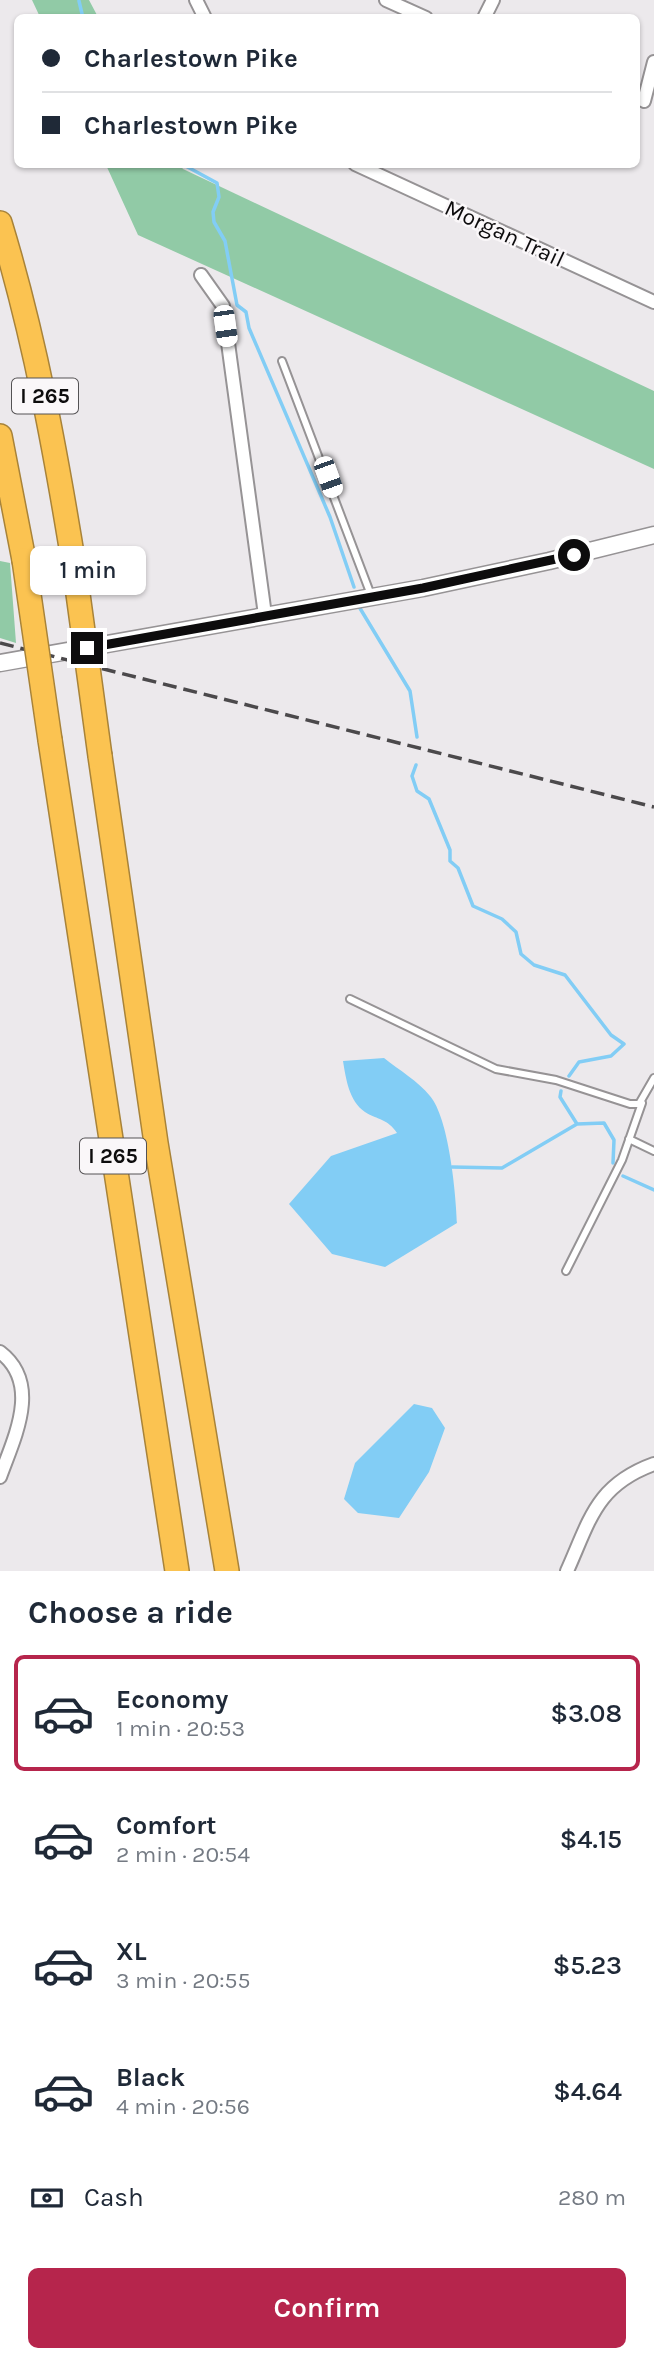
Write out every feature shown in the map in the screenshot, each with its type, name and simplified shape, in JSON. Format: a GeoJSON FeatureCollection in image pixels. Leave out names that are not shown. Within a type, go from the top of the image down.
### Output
{"type":"FeatureCollection","features":[{"type":"Feature","properties":{"kind":"highway","name":"I 265"},"geometry":{"type":"LineString","coordinates":[[0,223],[39,368],[75,572],[156,1143],[227,1571]]}},
{"type":"Feature","properties":{"kind":"highway","name":"I 265"},"geometry":{"type":"LineString","coordinates":[[0,436],[24,560],[177,1571]]}},
{"type":"Feature","properties":{"kind":"street"},"geometry":{"type":"LineString","coordinates":[[386,0],[417,14]]}},
{"type":"Feature","properties":{"kind":"street"},"geometry":{"type":"LineString","coordinates":[[645,101],[654,61]]}},
{"type":"Feature","properties":{"kind":"street","name":"Morgan Trail"},"geometry":{"type":"LineString","coordinates":[[364,168],[654,302]]}},
{"type":"Feature","properties":{"kind":"street"},"geometry":{"type":"LineString","coordinates":[[201,275],[223,306],[265,615]]}},
{"type":"Feature","properties":{"kind":"street"},"geometry":{"type":"LineString","coordinates":[[0,663],[372,597],[549,561],[654,535]]}},
{"type":"Feature","properties":{"kind":"street"},"geometry":{"type":"LineString","coordinates":[[0,1352],[13,1366],[23,1398],[19,1422],[0,1477]]}},
{"type":"Feature","properties":{"kind":"street"},"geometry":{"type":"LineString","coordinates":[[567,1571],[595,1509],[610,1487],[633,1471],[654,1464]]}},
{"type":"Feature","properties":{"kind":"lane"},"geometry":{"type":"LineString","coordinates":[[282,361],[372,597]]}},
{"type":"Feature","properties":{"kind":"lane"},"geometry":{"type":"LineString","coordinates":[[350,999],[496,1069],[556,1080],[630,1104],[642,1101]]}},
{"type":"Feature","properties":{"kind":"lane"},"geometry":{"type":"LineString","coordinates":[[566,1271],[615,1175],[642,1101],[654,1078]]}},
{"type":"Feature","properties":{"kind":"lane"},"geometry":{"type":"LineString","coordinates":[[629,1139],[654,1151]]}},
{"type":"Feature","properties":{"kind":"green space"},"geometry":{"type":"Polygon","coordinates":[[[32,0],[89,0],[96,14],[39,14],[32,0]]]}},
{"type":"Feature","properties":{"kind":"green space"},"geometry":{"type":"Polygon","coordinates":[[[107,168],[182,168],[654,391],[654,469],[138,235],[107,168]]]}},
{"type":"Feature","properties":{"kind":"green space"},"geometry":{"type":"Polygon","coordinates":[[[0,561],[10,563],[16,643],[0,638],[0,561]]]}},
{"type":"Feature","properties":{"kind":"water"},"geometry":{"type":"Polygon","coordinates":[[[384,1058],[420,1085],[437,1107],[447,1138],[457,1223],[385,1267],[332,1254],[289,1204],[331,1156],[397,1133],[390,1125],[365,1112],[355,1102],[345,1075],[343,1061],[384,1058]]]}},
{"type":"Feature","properties":{"kind":"water"},"geometry":{"type":"Polygon","coordinates":[[[414,1404],[432,1408],[445,1428],[429,1472],[399,1518],[358,1513],[344,1499],[355,1463],[414,1404]]]}},
{"type":"Feature","properties":{"kind":"waterway"},"geometry":{"type":"LineString","coordinates":[[79,1],[82,14]]}},
{"type":"Feature","properties":{"kind":"waterway"},"geometry":{"type":"LineString","coordinates":[[189,168],[217,183],[219,197],[213,212],[214,222],[225,241],[237,305],[246,312],[249,328],[330,517],[354,587]]}},
{"type":"Feature","properties":{"kind":"waterway"},"geometry":{"type":"LineString","coordinates":[[358,605],[410,691],[417,737]]}},
{"type":"Feature","properties":{"kind":"waterway"},"geometry":{"type":"LineString","coordinates":[[416,765],[412,776],[417,791],[429,799],[450,850],[450,861],[458,868],[473,906],[502,919],[516,932],[521,954],[534,965],[565,975],[611,1035],[624,1044],[611,1056],[579,1062],[569,1076]]}},
{"type":"Feature","properties":{"kind":"waterway"},"geometry":{"type":"LineString","coordinates":[[561,1091],[560,1097],[577,1124],[604,1123],[614,1140],[613,1163]]}},
{"type":"Feature","properties":{"kind":"waterway"},"geometry":{"type":"LineString","coordinates":[[452,1167],[502,1168],[577,1124]]}},
{"type":"Feature","properties":{"kind":"waterway"},"geometry":{"type":"LineString","coordinates":[[623,1176],[654,1190]]}},
{"type":"Feature","properties":{"kind":"railway"},"geometry":{"type":"LineString","coordinates":[[0,643],[654,807]]}},
{"type":"Feature","properties":{"kind":"route"},"geometry":{"type":"LineString","coordinates":[[87,648],[423,588],[574,555]]}}]}
